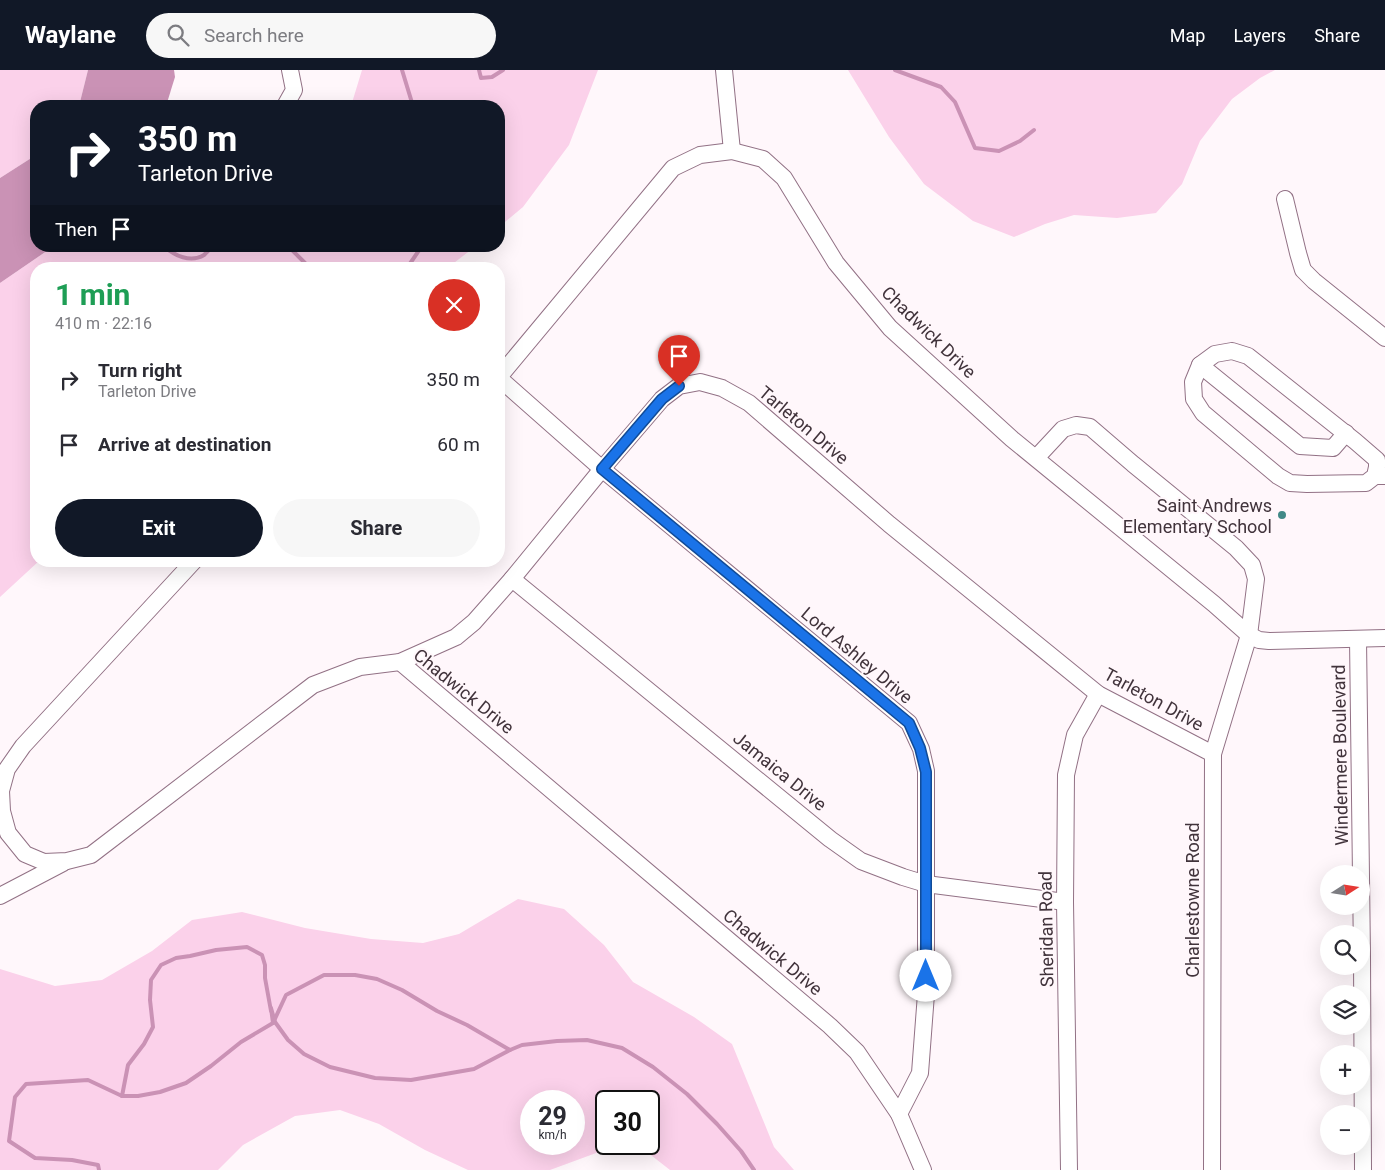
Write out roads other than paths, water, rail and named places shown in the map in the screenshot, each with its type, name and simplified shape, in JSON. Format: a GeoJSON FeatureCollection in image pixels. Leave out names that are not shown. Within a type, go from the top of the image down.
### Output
{"type":"FeatureCollection","features":[{"type":"Feature","properties":{"kind":"street"},"geometry":{"type":"LineString","coordinates":[[288,100],[294,90],[290,70]]}},
{"type":"Feature","properties":{"kind":"street"},"geometry":{"type":"LineString","coordinates":[[724,70],[732,151]]}},
{"type":"Feature","properties":{"kind":"street","name":"Chadwick Drive"},"geometry":{"type":"LineString","coordinates":[[505,370],[673,168],[700,155],[732,151],[763,159],[784,178],[836,263],[890,328],[1012,438],[1249,635],[1259,640],[1269,641],[1385,638]]}},
{"type":"Feature","properties":{"kind":"street"},"geometry":{"type":"LineString","coordinates":[[1285,199],[1303,270],[1385,338]]}},
{"type":"Feature","properties":{"kind":"street"},"geometry":{"type":"LineString","coordinates":[[1232,351],[1248,356],[1346,433],[1376,460],[1380,476],[1366,483],[1290,483],[1278,476],[1203,414],[1194,399],[1193,382],[1200,365],[1215,354],[1232,351]]}},
{"type":"Feature","properties":{"kind":"street"},"geometry":{"type":"LineString","coordinates":[[1200,365],[1300,446],[1333,448],[1346,433]]}},
{"type":"Feature","properties":{"kind":"street","name":"Lord Ashley Drive"},"geometry":{"type":"LineString","coordinates":[[505,382],[602,469],[909,723],[920,748],[926,772],[926,994],[920,1072],[899,1114]]}},
{"type":"Feature","properties":{"kind":"street","name":"Tarleton Drive"},"geometry":{"type":"LineString","coordinates":[[400,662],[456,637],[474,622],[662,399],[679,386],[700,382],[722,388],[749,403],[889,524],[1098,694],[1213,754]]}},
{"type":"Feature","properties":{"kind":"street","name":"Charlestowne Road"},"geometry":{"type":"LineString","coordinates":[[1036,458],[1063,430],[1076,425],[1090,427],[1132,464],[1236,548],[1252,565],[1256,579],[1249,635],[1213,754],[1212,1170]]}},
{"type":"Feature","properties":{"kind":"street","name":"Chadwick Drive"},"geometry":{"type":"LineString","coordinates":[[188,567],[23,746],[6,770],[1,791],[4,830],[25,854],[44,862],[67,861],[91,855],[313,685],[360,667],[400,662],[830,1026],[857,1052],[899,1114],[923,1170]]}},
{"type":"Feature","properties":{"kind":"street","name":"Jamaica Drive"},"geometry":{"type":"LineString","coordinates":[[512,579],[860,861],[926,884],[1065,902]]}},
{"type":"Feature","properties":{"kind":"street","name":"Windermere Boulevard"},"geometry":{"type":"LineString","coordinates":[[1358,638],[1363,1170]]}},
{"type":"Feature","properties":{"kind":"street","name":"Sheridan Road"},"geometry":{"type":"LineString","coordinates":[[1069,1170],[1065,902],[1066,775],[1075,734],[1098,694]]}},
{"type":"Feature","properties":{"kind":"street"},"geometry":{"type":"LineString","coordinates":[[0,896],[67,861]]}},
{"type":"Feature","properties":{"kind":"waterway"},"geometry":{"type":"LineString","coordinates":[[402,70],[411,100]]}},
{"type":"Feature","properties":{"kind":"waterway"},"geometry":{"type":"LineString","coordinates":[[479,70],[481,78],[492,77],[503,70]]}},
{"type":"Feature","properties":{"kind":"waterway"},"geometry":{"type":"LineString","coordinates":[[895,70],[941,87],[955,102],[975,148],[999,151],[1020,141],[1034,130]]}},
{"type":"Feature","properties":{"kind":"waterway"},"geometry":{"type":"LineString","coordinates":[[172,252],[188,258],[199,257],[207,252]]}},
{"type":"Feature","properties":{"kind":"waterway"},"geometry":{"type":"LineString","coordinates":[[294,252],[304,262]]}},
{"type":"Feature","properties":{"kind":"waterway"},"geometry":{"type":"LineString","coordinates":[[411,262],[418,252]]}},
{"type":"Feature","properties":{"kind":"waterway"},"geometry":{"type":"LineString","coordinates":[[122,1096],[128,1065],[144,1044],[153,1027],[150,1000],[151,980],[161,965],[176,958],[216,950],[247,947],[262,955],[271,1011]]}},
{"type":"Feature","properties":{"kind":"waterway"},"geometry":{"type":"LineString","coordinates":[[99,1170],[98,1165],[72,1160],[35,1158],[9,1141],[15,1097],[26,1084],[88,1080],[122,1096],[138,1096],[160,1092],[186,1083],[241,1042],[273,1023],[286,995],[324,975],[355,975],[377,979],[402,990],[510,1050]]}},
{"type":"Feature","properties":{"kind":"waterway"},"geometry":{"type":"LineString","coordinates":[[273,1023],[271,1008],[275,1022],[288,1040],[304,1054],[330,1067],[375,1078],[411,1080],[474,1069],[522,1045],[587,1040],[622,1048],[653,1067],[687,1094],[741,1151],[754,1170]]}},
{"type":"Feature","properties":{"kind":"place","name":"Saint Andrews Elementary School"},"geometry":{"type":"Point","coordinates":[1282,515]}}]}
